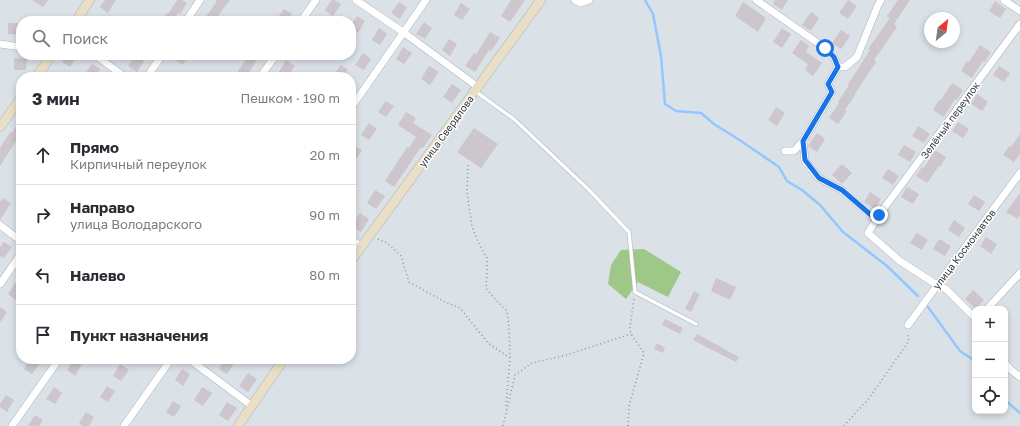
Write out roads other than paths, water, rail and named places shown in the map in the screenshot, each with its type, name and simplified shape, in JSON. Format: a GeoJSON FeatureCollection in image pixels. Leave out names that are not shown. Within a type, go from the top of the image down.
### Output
{"type":"FeatureCollection","features":[{"type":"Feature","properties":{"kind":"street"},"geometry":{"type":"LineString","coordinates":[[79,16],[90,0]]}},
{"type":"Feature","properties":{"kind":"street"},"geometry":{"type":"LineString","coordinates":[[189,16],[200,0]]}},
{"type":"Feature","properties":{"kind":"street"},"geometry":{"type":"LineString","coordinates":[[305,16],[316,0]]}},
{"type":"Feature","properties":{"kind":"street"},"geometry":{"type":"LineString","coordinates":[[356,0],[403,32],[476,89]]}},
{"type":"Feature","properties":{"kind":"street"},"geometry":{"type":"LineString","coordinates":[[356,101],[426,0]]}},
{"type":"Feature","properties":{"kind":"street","name":"улица Свердлова"},"geometry":{"type":"LineString","coordinates":[[356,254],[541,0]]}},
{"type":"Feature","properties":{"kind":"street"},"geometry":{"type":"LineString","coordinates":[[576,0],[581,4],[589,0]]}},
{"type":"Feature","properties":{"kind":"street"},"geometry":{"type":"LineString","coordinates":[[756,0],[767,3],[825,48],[834,57],[838,67]]}},
{"type":"Feature","properties":{"kind":"street"},"geometry":{"type":"LineString","coordinates":[[838,67],[845,67],[857,57],[881,0]]}},
{"type":"Feature","properties":{"kind":"street"},"geometry":{"type":"LineString","coordinates":[[1004,0],[1020,11]]}},
{"type":"Feature","properties":{"kind":"street","name":"Зелёный переулок"},"geometry":{"type":"LineString","coordinates":[[937,285],[900,261],[868,233],[879,215],[1020,24]]}},
{"type":"Feature","properties":{"kind":"street"},"geometry":{"type":"LineString","coordinates":[[0,44],[16,46]]}},
{"type":"Feature","properties":{"kind":"street"},"geometry":{"type":"LineString","coordinates":[[40,72],[48,60]]}},
{"type":"Feature","properties":{"kind":"street"},"geometry":{"type":"LineString","coordinates":[[101,60],[118,72]]}},
{"type":"Feature","properties":{"kind":"street"},"geometry":{"type":"LineString","coordinates":[[150,72],[159,60]]}},
{"type":"Feature","properties":{"kind":"street"},"geometry":{"type":"LineString","coordinates":[[264,72],[272,60]]}},
{"type":"Feature","properties":{"kind":"street"},"geometry":{"type":"LineString","coordinates":[[785,151],[794,151],[803,141],[832,92],[828,84],[838,67]]}},
{"type":"Feature","properties":{"kind":"street"},"geometry":{"type":"LineString","coordinates":[[0,126],[16,105]]}},
{"type":"Feature","properties":{"kind":"street"},"geometry":{"type":"LineString","coordinates":[[803,141],[805,160],[819,178],[842,190],[871,215],[879,215]]}},
{"type":"Feature","properties":{"kind":"street","name":"улица Космонавтов"},"geometry":{"type":"LineString","coordinates":[[908,325],[1020,173]]}},
{"type":"Feature","properties":{"kind":"street"},"geometry":{"type":"LineString","coordinates":[[0,225],[16,237]]}},
{"type":"Feature","properties":{"kind":"street"},"geometry":{"type":"LineString","coordinates":[[356,242],[361,246]]}},
{"type":"Feature","properties":{"kind":"street"},"geometry":{"type":"LineString","coordinates":[[0,284],[16,261]]}},
{"type":"Feature","properties":{"kind":"street"},"geometry":{"type":"LineString","coordinates":[[990,306],[1020,273]]}},
{"type":"Feature","properties":{"kind":"street"},"geometry":{"type":"LineString","coordinates":[[937,285],[946,289],[972,315]]}},
{"type":"Feature","properties":{"kind":"street"},"geometry":{"type":"LineString","coordinates":[[12,426],[55,364]]}},
{"type":"Feature","properties":{"kind":"street"},"geometry":{"type":"LineString","coordinates":[[124,426],[167,364]]}},
{"type":"Feature","properties":{"kind":"street"},"geometry":{"type":"LineString","coordinates":[[196,364],[252,406]]}},
{"type":"Feature","properties":{"kind":"street"},"geometry":{"type":"LineString","coordinates":[[238,426],[281,364]]}},
{"type":"Feature","properties":{"kind":"street"},"geometry":{"type":"LineString","coordinates":[[1008,366],[1020,377]]}},
{"type":"Feature","properties":{"kind":"lane"},"geometry":{"type":"LineString","coordinates":[[476,89],[515,120],[589,190],[629,232],[635,292],[696,324]]}},
{"type":"Feature","properties":{"kind":"waterway"},"geometry":{"type":"LineString","coordinates":[[645,0],[653,14],[661,56],[665,104],[676,111],[701,113],[714,124],[779,167],[787,181],[802,190],[820,205],[843,232],[887,266],[918,296]]}},
{"type":"Feature","properties":{"kind":"waterway"},"geometry":{"type":"LineString","coordinates":[[928,307],[960,351],[972,359]]}},
{"type":"Feature","properties":{"kind":"waterway"},"geometry":{"type":"LineString","coordinates":[[1008,403],[1020,413]]}}]}
